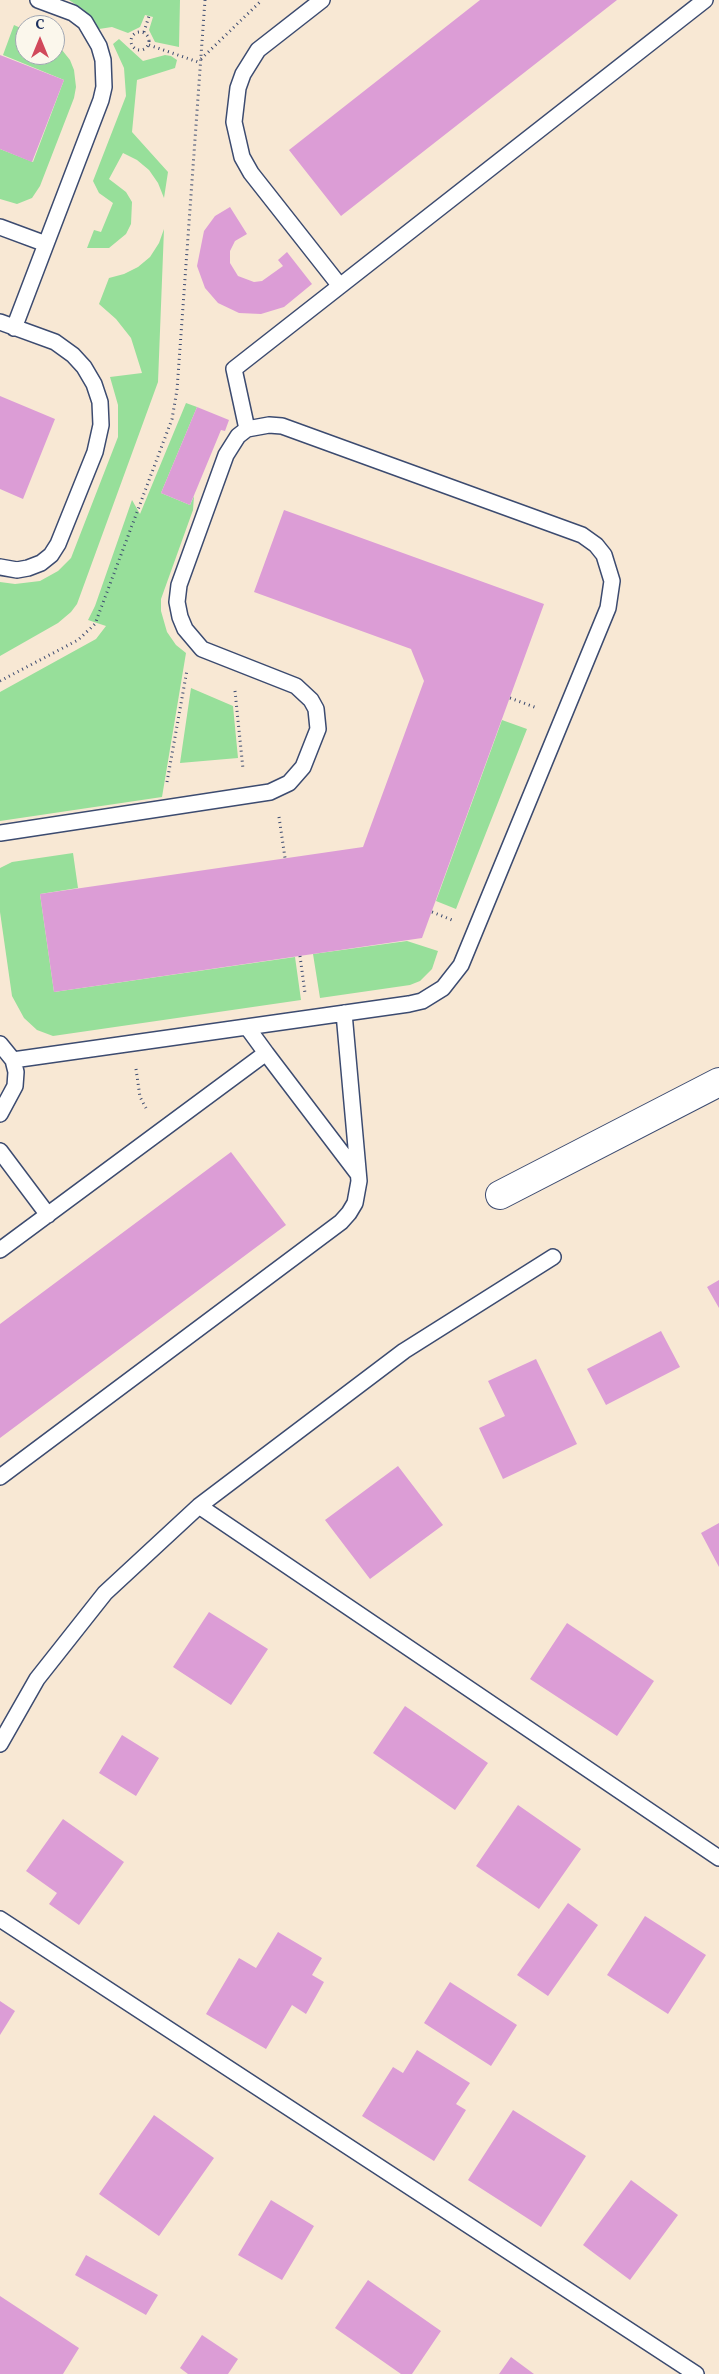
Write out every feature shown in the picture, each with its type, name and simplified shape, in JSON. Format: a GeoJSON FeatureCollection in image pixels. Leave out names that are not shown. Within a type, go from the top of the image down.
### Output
{"type":"FeatureCollection","features":[{"type":"Feature","properties":{"kind":"street"},"geometry":{"type":"LineString","coordinates":[[500,1195],[719,1082]]}},
{"type":"Feature","properties":{"kind":"lane"},"geometry":{"type":"LineString","coordinates":[[0,567],[17,570],[28,568],[41,563],[51,555],[58,544],[95,452],[101,425],[100,402],[94,384],[78,361],[55,342],[7,325],[44,271],[46,244],[101,100],[104,74],[98,46],[85,22],[73,13],[38,0]]}},
{"type":"Feature","properties":{"kind":"lane"},"geometry":{"type":"LineString","coordinates":[[322,0],[258,50],[243,74],[238,88],[234,122],[242,157],[251,173],[340,286]]}},
{"type":"Feature","properties":{"kind":"lane"},"geometry":{"type":"LineString","coordinates":[[247,429],[234,369],[705,0]]}},
{"type":"Feature","properties":{"kind":"lane"},"geometry":{"type":"LineString","coordinates":[[0,227],[46,244]]}},
{"type":"Feature","properties":{"kind":"lane"},"geometry":{"type":"LineString","coordinates":[[0,833],[276,791],[297,777],[318,729],[318,719],[311,700],[296,686],[202,649],[193,640],[180,617],[177,602],[178,585],[226,455],[238,436],[247,429],[269,425],[282,426],[582,535],[596,545],[604,555],[612,580],[612,594],[608,608],[461,965],[443,988],[422,1001],[344,1014],[13,1060]]}},
{"type":"Feature","properties":{"kind":"lane"},"geometry":{"type":"LineString","coordinates":[[0,1477],[341,1222],[355,1203],[358,1190],[344,1014]]}},
{"type":"Feature","properties":{"kind":"lane"},"geometry":{"type":"LineString","coordinates":[[247,1027],[358,1174]]}},
{"type":"Feature","properties":{"kind":"lane"},"geometry":{"type":"LineString","coordinates":[[0,1044],[13,1060],[16,1072],[16,1086],[0,1114]]}},
{"type":"Feature","properties":{"kind":"lane"},"geometry":{"type":"LineString","coordinates":[[0,1250],[266,1053]]}},
{"type":"Feature","properties":{"kind":"lane"},"geometry":{"type":"LineString","coordinates":[[0,1151],[48,1215]]}},
{"type":"Feature","properties":{"kind":"lane"},"geometry":{"type":"LineString","coordinates":[[0,1744],[37,1680],[105,1593],[199,1506],[404,1351],[553,1257]]}},
{"type":"Feature","properties":{"kind":"lane"},"geometry":{"type":"LineString","coordinates":[[199,1506],[719,1858]]}},
{"type":"Feature","properties":{"kind":"lane"},"geometry":{"type":"LineString","coordinates":[[0,1919],[696,2374]]}},
{"type":"Feature","properties":{"kind":"path"},"geometry":{"type":"LineString","coordinates":[[0,681],[78,640],[95,624],[172,419],[177,390],[205,0]]}},
{"type":"Feature","properties":{"kind":"path"},"geometry":{"type":"LineString","coordinates":[[201,61],[262,0]]}},
{"type":"Feature","properties":{"kind":"path"},"geometry":{"type":"LineString","coordinates":[[144,32],[149,16]]}},
{"type":"Feature","properties":{"kind":"path"},"geometry":{"type":"LineString","coordinates":[[144,32],[150,39],[149,45],[140,51],[134,48],[131,38],[134,33],[144,32]]}},
{"type":"Feature","properties":{"kind":"path"},"geometry":{"type":"LineString","coordinates":[[149,45],[201,61]]}},
{"type":"Feature","properties":{"kind":"path"},"geometry":{"type":"LineString","coordinates":[[162,808],[193,640]]}},
{"type":"Feature","properties":{"kind":"path"},"geometry":{"type":"LineString","coordinates":[[232,661],[246,796]]}},
{"type":"Feature","properties":{"kind":"path"},"geometry":{"type":"LineString","coordinates":[[283,842],[286,858]]}},
{"type":"Feature","properties":{"kind":"path"},"geometry":{"type":"LineString","coordinates":[[300,956],[302,970]]}},
{"type":"Feature","properties":{"kind":"path"},"geometry":{"type":"LineString","coordinates":[[133,1044],[140,1097],[162,1130]]}},
{"type":"Feature","properties":{"kind":"green space"},"geometry":{"type":"Polygon","coordinates":[[[69,0],[180,0],[179,47],[155,42],[149,30],[153,17],[145,15],[140,27],[128,33],[112,27],[99,29],[84,10],[69,0]]]}},
{"type":"Feature","properties":{"kind":"green space"},"geometry":{"type":"Polygon","coordinates":[[[14,25],[15,60],[3,55],[14,25]]]}},
{"type":"Feature","properties":{"kind":"green space"},"geometry":{"type":"Polygon","coordinates":[[[119,39],[143,61],[165,55],[177,60],[175,68],[137,80],[132,132],[168,172],[164,198],[158,183],[149,170],[137,160],[123,153],[109,179],[126,192],[132,202],[131,224],[126,234],[109,248],[87,248],[94,230],[101,232],[113,203],[99,193],[93,181],[126,96],[124,68],[113,44],[119,39]]]}},
{"type":"Feature","properties":{"kind":"green space"},"geometry":{"type":"Polygon","coordinates":[[[65,54],[74,70],[76,87],[74,98],[40,186],[32,198],[17,204],[0,199],[0,149],[33,162],[64,80],[27,65],[65,65],[65,54]]]}},
{"type":"Feature","properties":{"kind":"green space"},"geometry":{"type":"Polygon","coordinates":[[[164,229],[158,382],[77,604],[58,623],[0,656],[0,582],[15,584],[40,581],[58,571],[71,558],[118,437],[118,405],[110,377],[142,373],[131,338],[116,319],[99,304],[109,278],[124,274],[138,267],[150,257],[159,243],[164,229]]]}},
{"type":"Feature","properties":{"kind":"green space"},"geometry":{"type":"Polygon","coordinates":[[[186,403],[197,407],[161,493],[190,505],[194,496],[193,510],[161,599],[161,611],[167,632],[176,645],[186,653],[162,797],[0,821],[0,692],[96,639],[106,626],[88,620],[95,606],[132,500],[140,514],[186,403]]]}},
{"type":"Feature","properties":{"kind":"green space"},"geometry":{"type":"Polygon","coordinates":[[[191,688],[233,706],[238,758],[180,763],[191,688]]]}},
{"type":"Feature","properties":{"kind":"green space"},"geometry":{"type":"Polygon","coordinates":[[[502,720],[527,729],[456,909],[436,901],[502,720]]]}},
{"type":"Feature","properties":{"kind":"green space"},"geometry":{"type":"Polygon","coordinates":[[[73,853],[78,888],[40,894],[54,992],[295,957],[301,1000],[53,1036],[37,1030],[24,1018],[12,996],[0,912],[0,868],[12,862],[73,853]]]}},
{"type":"Feature","properties":{"kind":"green space"},"geometry":{"type":"Polygon","coordinates":[[[407,941],[438,951],[432,969],[420,981],[410,985],[320,998],[313,954],[407,941]]]}},
{"type":"Feature","properties":{"kind":"building"},"geometry":{"type":"Polygon","coordinates":[[[480,0],[617,0],[341,216],[289,150],[480,0]]]}},
{"type":"Feature","properties":{"kind":"building"},"geometry":{"type":"Polygon","coordinates":[[[0,55],[15,61],[15,65],[26,65],[64,80],[32,162],[0,149],[0,55]]]}},
{"type":"Feature","properties":{"kind":"building"},"geometry":{"type":"Polygon","coordinates":[[[230,207],[247,234],[235,241],[230,251],[230,263],[238,276],[254,282],[262,281],[283,266],[278,260],[287,252],[312,284],[284,307],[261,314],[239,313],[218,303],[205,288],[197,266],[204,231],[215,216],[230,207]]]}},
{"type":"Feature","properties":{"kind":"building"},"geometry":{"type":"Polygon","coordinates":[[[0,396],[55,419],[23,499],[0,489],[0,396]]]}},
{"type":"Feature","properties":{"kind":"building"},"geometry":{"type":"Polygon","coordinates":[[[197,407],[229,420],[225,431],[221,430],[190,505],[161,493],[197,407]]]}},
{"type":"Feature","properties":{"kind":"building"},"geometry":{"type":"Polygon","coordinates":[[[284,510],[544,604],[422,938],[54,992],[40,894],[363,847],[424,681],[411,649],[254,592],[284,510]]]}},
{"type":"Feature","properties":{"kind":"building"},"geometry":{"type":"Polygon","coordinates":[[[231,1152],[286,1225],[0,1438],[0,1324],[231,1152]]]}},
{"type":"Feature","properties":{"kind":"building"},"geometry":{"type":"Polygon","coordinates":[[[719,1280],[719,1308],[707,1287],[719,1280]]]}},
{"type":"Feature","properties":{"kind":"building"},"geometry":{"type":"Polygon","coordinates":[[[661,1331],[680,1367],[606,1405],[587,1369],[661,1331]]]}},
{"type":"Feature","properties":{"kind":"building"},"geometry":{"type":"Polygon","coordinates":[[[536,1359],[577,1444],[503,1479],[479,1428],[505,1416],[488,1381],[536,1359]]]}},
{"type":"Feature","properties":{"kind":"building"},"geometry":{"type":"Polygon","coordinates":[[[398,1466],[443,1525],[370,1579],[325,1520],[398,1466]]]}},
{"type":"Feature","properties":{"kind":"building"},"geometry":{"type":"Polygon","coordinates":[[[719,1523],[719,1567],[701,1533],[719,1523]]]}},
{"type":"Feature","properties":{"kind":"building"},"geometry":{"type":"Polygon","coordinates":[[[209,1612],[268,1649],[231,1705],[173,1667],[209,1612]]]}},
{"type":"Feature","properties":{"kind":"building"},"geometry":{"type":"Polygon","coordinates":[[[567,1623],[654,1681],[617,1736],[530,1679],[567,1623]]]}},
{"type":"Feature","properties":{"kind":"building"},"geometry":{"type":"Polygon","coordinates":[[[405,1706],[488,1763],[455,1810],[373,1753],[405,1706]]]}},
{"type":"Feature","properties":{"kind":"building"},"geometry":{"type":"Polygon","coordinates":[[[122,1735],[159,1758],[136,1796],[99,1773],[122,1735]]]}},
{"type":"Feature","properties":{"kind":"building"},"geometry":{"type":"Polygon","coordinates":[[[518,1805],[581,1849],[539,1909],[476,1866],[518,1805]]]}},
{"type":"Feature","properties":{"kind":"building"},"geometry":{"type":"Polygon","coordinates":[[[63,1819],[124,1862],[79,1925],[49,1904],[57,1893],[26,1871],[63,1819]]]}},
{"type":"Feature","properties":{"kind":"building"},"geometry":{"type":"Polygon","coordinates":[[[568,1903],[598,1925],[548,1996],[517,1975],[568,1903]]]}},
{"type":"Feature","properties":{"kind":"building"},"geometry":{"type":"Polygon","coordinates":[[[645,1916],[706,1955],[668,2014],[607,1975],[645,1916]]]}},
{"type":"Feature","properties":{"kind":"building"},"geometry":{"type":"Polygon","coordinates":[[[278,1932],[322,1958],[312,1975],[324,1982],[306,2014],[292,2005],[266,2049],[206,2014],[239,1958],[256,1968],[278,1932]]]}},
{"type":"Feature","properties":{"kind":"building"},"geometry":{"type":"Polygon","coordinates":[[[450,1982],[517,2025],[491,2066],[424,2023],[450,1982]]]}},
{"type":"Feature","properties":{"kind":"building"},"geometry":{"type":"Polygon","coordinates":[[[0,2001],[15,2011],[0,2035],[0,2001]]]}},
{"type":"Feature","properties":{"kind":"building"},"geometry":{"type":"Polygon","coordinates":[[[417,2050],[470,2083],[456,2104],[466,2110],[434,2161],[362,2116],[393,2067],[403,2073],[417,2050]]]}},
{"type":"Feature","properties":{"kind":"building"},"geometry":{"type":"Polygon","coordinates":[[[513,2110],[586,2156],[541,2227],[468,2180],[513,2110]]]}},
{"type":"Feature","properties":{"kind":"building"},"geometry":{"type":"Polygon","coordinates":[[[154,2115],[214,2158],[159,2236],[99,2194],[154,2115]]]}},
{"type":"Feature","properties":{"kind":"building"},"geometry":{"type":"Polygon","coordinates":[[[631,2180],[678,2215],[630,2280],[583,2245],[631,2180]]]}},
{"type":"Feature","properties":{"kind":"building"},"geometry":{"type":"Polygon","coordinates":[[[271,2200],[314,2226],[282,2280],[238,2255],[271,2200]]]}},
{"type":"Feature","properties":{"kind":"building"},"geometry":{"type":"Polygon","coordinates":[[[86,2255],[158,2295],[146,2315],[75,2275],[86,2255]]]}},
{"type":"Feature","properties":{"kind":"building"},"geometry":{"type":"Polygon","coordinates":[[[368,2280],[441,2331],[412,2374],[401,2374],[335,2328],[368,2280]]]}},
{"type":"Feature","properties":{"kind":"building"},"geometry":{"type":"Polygon","coordinates":[[[0,2296],[79,2348],[63,2374],[0,2374],[0,2296]]]}},
{"type":"Feature","properties":{"kind":"building"},"geometry":{"type":"Polygon","coordinates":[[[202,2335],[238,2359],[228,2374],[188,2374],[180,2368],[202,2335]]]}},
{"type":"Feature","properties":{"kind":"building"},"geometry":{"type":"Polygon","coordinates":[[[511,2357],[534,2374],[499,2374],[511,2357]]]}}]}
